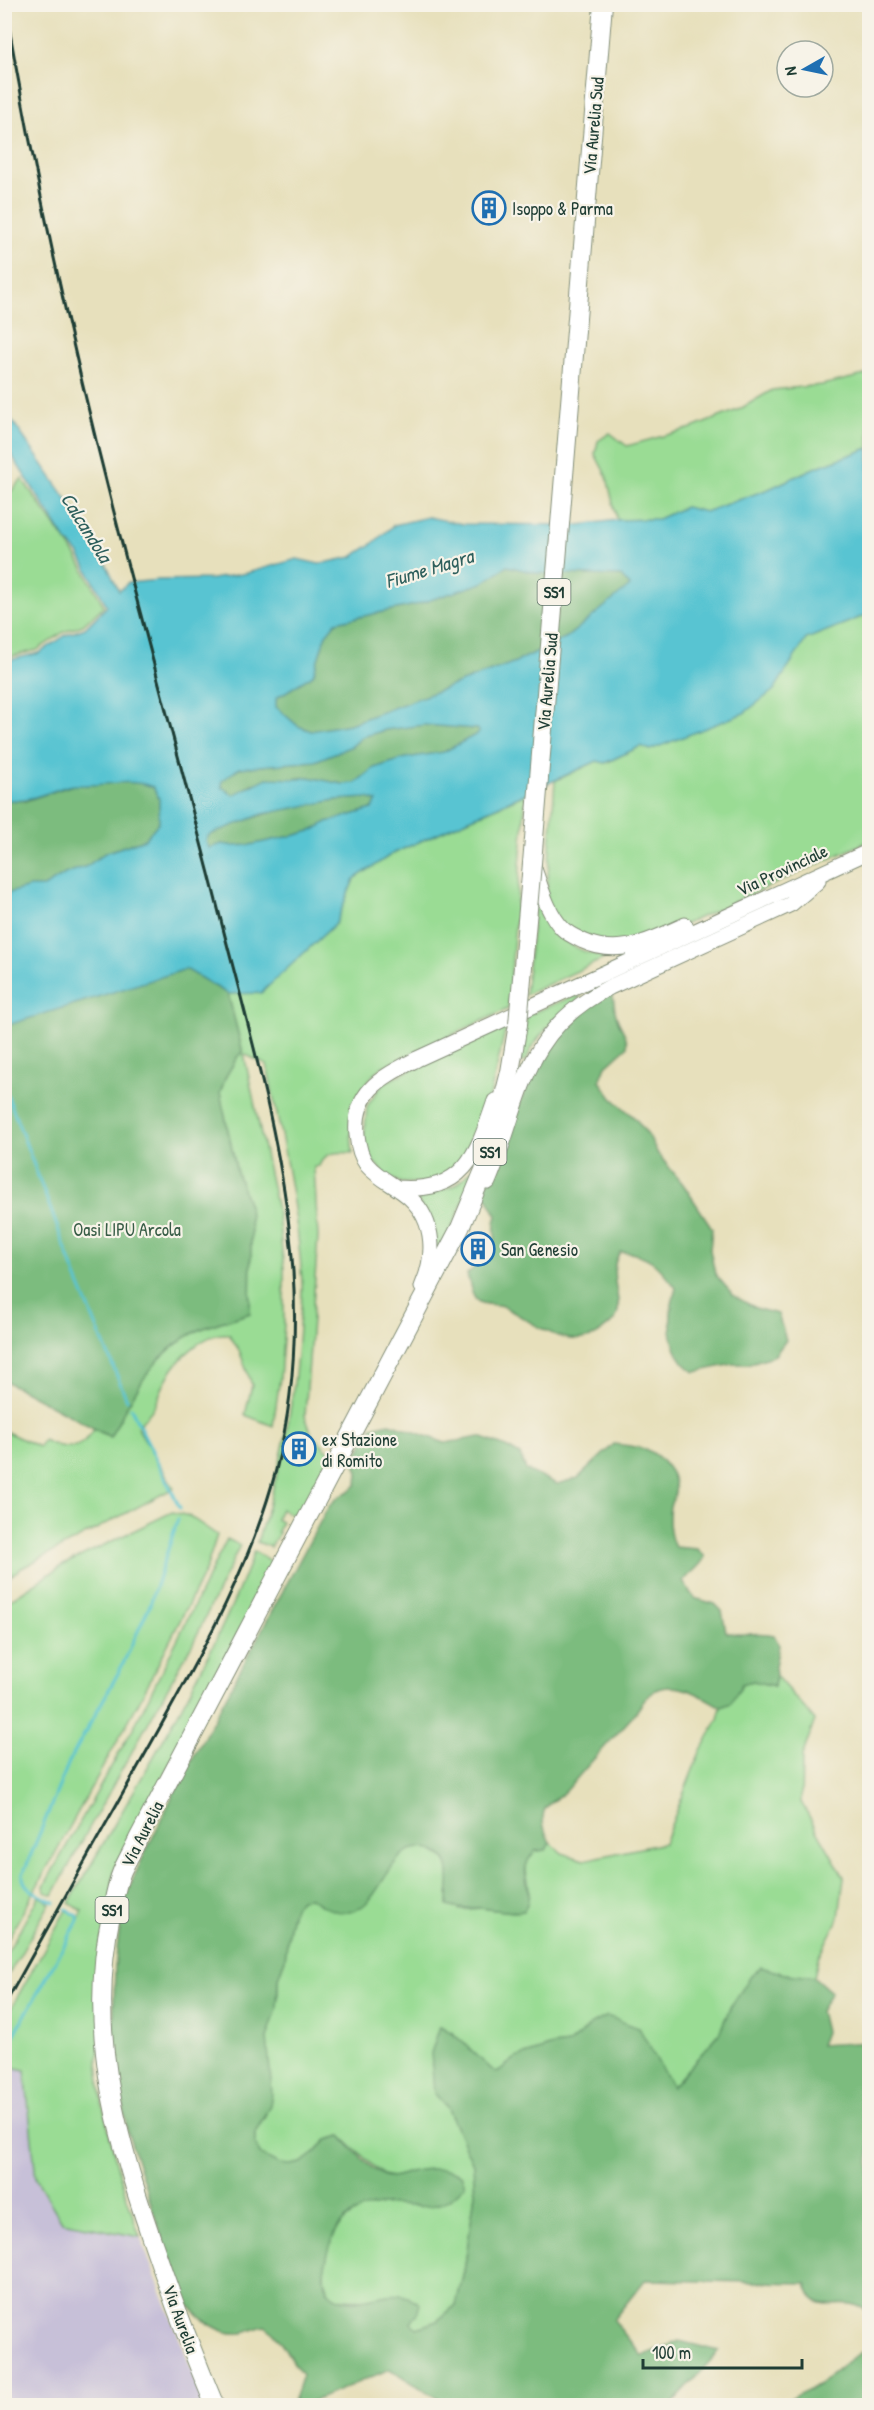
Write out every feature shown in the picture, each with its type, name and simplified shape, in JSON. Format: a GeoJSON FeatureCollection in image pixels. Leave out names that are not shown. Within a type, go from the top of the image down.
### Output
{"type":"FeatureCollection","features":[{"type":"Feature","properties":{"kind":"main road","name":"Via Aurelia Sud"},"geometry":{"type":"LineString","coordinates":[[406,1333],[460,1228],[487,1163],[510,1072],[518,1024],[603,4]]}},
{"type":"Feature","properties":{"kind":"main road","name":"Via Provinciale"},"geometry":{"type":"LineString","coordinates":[[832,869],[870,851]]}},
{"type":"Feature","properties":{"kind":"main road"},"geometry":{"type":"LineString","coordinates":[[532,863],[546,901],[564,930],[604,949],[619,949],[649,941],[714,917]]}},
{"type":"Feature","properties":{"kind":"main road"},"geometry":{"type":"LineString","coordinates":[[406,1333],[411,1311],[425,1279],[432,1254],[428,1227],[423,1214],[410,1198],[374,1172],[359,1151],[356,1123],[366,1092],[378,1080],[417,1059],[714,917],[782,881],[832,869]]}},
{"type":"Feature","properties":{"kind":"main road"},"geometry":{"type":"LineString","coordinates":[[460,1228],[485,1190],[501,1152],[520,1088],[532,1061],[564,1016],[590,997],[610,987],[791,904],[832,869]]}},
{"type":"Feature","properties":{"kind":"main road"},"geometry":{"type":"LineString","coordinates":[[395,1188],[417,1189],[436,1186],[452,1179],[463,1170],[479,1143],[500,1088],[510,1072]]}},
{"type":"Feature","properties":{"kind":"main road","name":"Via Aurelia"},"geometry":{"type":"LineString","coordinates":[[215,2406],[160,2263],[124,2152],[109,2084],[101,2028],[102,1976],[106,1940],[116,1891],[126,1864],[406,1333]]}},
{"type":"Feature","properties":{"kind":"shaded area"},"geometry":{"type":"Polygon","coordinates":[[[4,2066],[25,2070],[36,2179],[39,2186],[62,2222],[140,2237],[205,2405],[5,2405],[4,2066]]]}},
{"type":"Feature","properties":{"kind":"green space"},"geometry":{"type":"Polygon","coordinates":[[[869,374],[869,448],[814,468],[769,489],[705,512],[685,507],[658,519],[617,520],[607,477],[595,454],[598,441],[610,433],[627,446],[692,428],[740,409],[772,390],[822,385],[869,374]]]}},
{"type":"Feature","properties":{"kind":"green space"},"geometry":{"type":"Polygon","coordinates":[[[22,479],[75,554],[104,606],[83,625],[64,632],[37,650],[5,658],[5,498],[22,479]]]}},
{"type":"Feature","properties":{"kind":"green space"},"geometry":{"type":"Polygon","coordinates":[[[507,566],[536,573],[621,576],[631,586],[567,637],[518,661],[350,724],[311,731],[298,726],[276,707],[276,698],[313,675],[326,634],[336,622],[415,605],[481,583],[507,566]]]}},
{"type":"Feature","properties":{"kind":"green space"},"geometry":{"type":"Polygon","coordinates":[[[869,614],[869,841],[648,941],[619,948],[564,930],[546,901],[555,781],[597,761],[606,763],[641,746],[806,639],[869,614]]]}},
{"type":"Feature","properties":{"kind":"green space"},"geometry":{"type":"Polygon","coordinates":[[[424,725],[477,729],[479,733],[444,752],[406,758],[374,768],[355,783],[342,784],[308,777],[251,784],[241,793],[233,795],[222,787],[222,781],[238,768],[315,761],[352,746],[362,737],[385,730],[424,725]]]}},
{"type":"Feature","properties":{"kind":"green space"},"geometry":{"type":"Polygon","coordinates":[[[142,782],[153,787],[159,799],[159,822],[145,839],[105,853],[87,866],[65,874],[44,887],[30,887],[5,894],[5,800],[25,801],[73,785],[142,782]]]}},
{"type":"Feature","properties":{"kind":"green space"},"geometry":{"type":"Polygon","coordinates":[[[526,794],[508,1009],[382,1067],[364,1086],[354,1106],[351,1127],[353,1153],[333,1153],[328,1155],[319,1166],[314,1167],[318,1237],[305,1416],[312,1435],[334,1456],[300,1519],[281,1509],[276,1519],[282,1522],[271,1547],[257,1542],[286,1436],[294,1383],[302,1288],[293,1200],[267,1065],[244,1054],[278,1215],[284,1269],[284,1325],[273,1426],[245,1415],[252,1385],[239,1350],[229,1334],[220,1334],[203,1341],[187,1353],[174,1368],[153,1408],[137,1427],[174,1488],[20,1569],[5,1580],[4,1437],[7,1432],[39,1447],[43,1440],[58,1446],[72,1447],[84,1442],[94,1429],[110,1437],[145,1376],[167,1351],[197,1331],[250,1313],[249,1206],[237,1173],[220,1093],[226,1076],[238,1056],[243,1053],[228,994],[261,992],[336,923],[354,879],[392,854],[526,794]]]}},
{"type":"Feature","properties":{"kind":"green space"},"geometry":{"type":"Polygon","coordinates":[[[367,798],[378,801],[372,809],[327,822],[314,830],[296,835],[250,845],[222,844],[209,848],[206,841],[208,836],[226,828],[285,809],[327,801],[367,798]]]}},
{"type":"Feature","properties":{"kind":"green space"},"geometry":{"type":"Polygon","coordinates":[[[535,902],[547,923],[564,940],[584,951],[608,957],[525,995],[535,902]]]}},
{"type":"Feature","properties":{"kind":"green space","name":"Oasi LIPU Arcola"},"geometry":{"type":"Polygon","coordinates":[[[186,969],[228,994],[243,1053],[238,1056],[226,1076],[220,1093],[237,1173],[249,1206],[250,1313],[197,1331],[167,1351],[145,1376],[110,1437],[5,1381],[4,1026],[186,969]]]}},
{"type":"Feature","properties":{"kind":"green space"},"geometry":{"type":"Polygon","coordinates":[[[610,987],[617,1019],[626,1038],[627,1047],[606,1066],[600,1081],[612,1098],[636,1119],[658,1154],[683,1184],[712,1228],[710,1250],[715,1274],[735,1297],[758,1309],[778,1314],[786,1340],[775,1355],[748,1364],[733,1364],[695,1372],[686,1365],[674,1346],[671,1311],[676,1288],[653,1262],[630,1253],[620,1252],[614,1268],[618,1301],[616,1318],[602,1331],[589,1338],[577,1340],[550,1333],[502,1306],[479,1302],[472,1293],[467,1274],[488,1255],[495,1240],[494,1225],[497,1216],[484,1192],[545,1041],[610,987]]]}},
{"type":"Feature","properties":{"kind":"green space"},"geometry":{"type":"Polygon","coordinates":[[[574,996],[581,997],[542,1034],[526,1061],[519,1062],[527,1015],[574,996]]]}},
{"type":"Feature","properties":{"kind":"green space"},"geometry":{"type":"Polygon","coordinates":[[[507,1023],[483,1126],[458,1169],[432,1183],[401,1183],[388,1177],[371,1159],[364,1139],[367,1106],[383,1083],[507,1023]]]}},
{"type":"Feature","properties":{"kind":"green space"},"geometry":{"type":"Polygon","coordinates":[[[472,1170],[475,1173],[442,1252],[437,1250],[418,1199],[456,1185],[472,1170]]]}},
{"type":"Feature","properties":{"kind":"green space"},"geometry":{"type":"Polygon","coordinates":[[[390,1423],[445,1443],[480,1437],[520,1455],[526,1470],[557,1484],[578,1478],[614,1444],[650,1451],[661,1460],[675,1482],[675,1495],[669,1516],[670,1533],[675,1547],[697,1549],[705,1557],[683,1582],[694,1598],[715,1604],[722,1611],[726,1632],[774,1635],[779,1645],[775,1666],[776,1676],[774,1686],[753,1681],[742,1684],[731,1703],[721,1707],[700,1695],[678,1687],[661,1688],[652,1692],[568,1789],[544,1811],[543,1823],[550,1842],[546,1850],[535,1851],[529,1859],[526,1874],[529,1894],[524,1911],[461,1909],[448,1906],[449,1872],[447,1864],[436,1852],[426,1849],[414,1849],[403,1854],[372,1896],[364,1905],[353,1911],[336,1911],[310,1898],[300,1899],[294,1907],[289,1926],[285,1959],[278,1978],[277,2009],[267,2038],[272,2093],[270,2105],[255,2133],[255,2143],[260,2154],[279,2164],[290,2165],[301,2163],[327,2140],[341,2136],[360,2157],[382,2175],[394,2176],[432,2169],[461,2174],[465,2185],[454,2196],[439,2204],[376,2206],[355,2213],[340,2225],[329,2249],[324,2276],[329,2292],[343,2300],[354,2301],[387,2295],[409,2297],[420,2304],[411,2323],[417,2328],[437,2321],[456,2305],[464,2272],[475,2193],[473,2164],[447,2107],[434,2093],[431,2053],[440,2026],[461,2041],[496,2073],[516,2058],[553,2046],[569,2044],[592,2024],[607,2016],[639,2028],[672,2087],[719,2034],[731,2006],[751,1976],[761,1967],[785,1974],[814,1977],[831,1992],[820,2011],[825,2032],[820,2045],[869,2042],[869,2311],[851,2304],[818,2302],[813,2299],[806,2283],[645,2280],[613,2320],[642,2356],[679,2341],[719,2351],[670,2406],[448,2405],[390,2369],[304,2405],[292,2405],[302,2375],[274,2333],[265,2326],[242,2333],[227,2332],[205,2321],[188,2304],[160,2232],[127,2130],[113,2037],[115,1967],[122,1907],[175,1791],[324,1514],[333,1501],[357,1484],[358,1472],[354,1461],[372,1427],[390,1423]]]}},
{"type":"Feature","properties":{"kind":"green space"},"geometry":{"type":"Polygon","coordinates":[[[172,1512],[189,1516],[217,1535],[206,1569],[140,1700],[5,1944],[5,1603],[65,1564],[172,1512]]]}},
{"type":"Feature","properties":{"kind":"green space"},"geometry":{"type":"Polygon","coordinates":[[[227,1539],[240,1545],[193,1643],[53,1895],[45,1892],[44,1886],[137,1721],[227,1539]]]}},
{"type":"Feature","properties":{"kind":"green space"},"geometry":{"type":"Polygon","coordinates":[[[254,1551],[275,1564],[114,1870],[98,2062],[102,2102],[118,2170],[140,2237],[62,2222],[36,2179],[25,2070],[5,2066],[5,2019],[66,1910],[78,1916],[78,1921],[83,1911],[69,1903],[192,1687],[236,1597],[254,1551]]]}},
{"type":"Feature","properties":{"kind":"green space"},"geometry":{"type":"Polygon","coordinates":[[[776,1676],[815,1720],[802,1757],[801,1802],[844,1877],[839,1917],[818,1958],[814,1977],[776,1973],[731,2005],[719,2034],[671,2088],[639,2028],[592,2024],[569,2044],[553,2046],[516,2058],[496,2073],[460,2042],[452,2031],[434,2093],[447,2107],[473,2164],[475,2193],[464,2272],[456,2305],[437,2321],[417,2328],[410,2323],[417,2314],[374,2301],[346,2299],[333,2295],[328,2289],[324,2272],[330,2242],[338,2227],[353,2213],[368,2205],[385,2203],[408,2206],[416,2171],[393,2177],[383,2175],[341,2136],[327,2140],[301,2163],[290,2165],[279,2165],[260,2154],[255,2143],[255,2133],[266,2115],[267,2038],[278,1999],[278,1978],[285,1959],[294,1907],[300,1898],[310,1898],[320,1905],[369,1901],[401,1855],[405,1851],[419,1847],[438,1854],[448,1865],[450,1884],[448,1895],[459,1910],[481,1908],[524,1911],[529,1892],[527,1863],[535,1851],[546,1850],[550,1842],[562,1853],[584,1860],[664,1843],[700,1752],[718,1719],[721,1707],[731,1703],[742,1684],[753,1681],[774,1686],[776,1676]]]}},
{"type":"Feature","properties":{"kind":"green space"},"geometry":{"type":"Polygon","coordinates":[[[39,1896],[50,1903],[5,1981],[5,1956],[39,1896]]]}},
{"type":"Feature","properties":{"kind":"green space"},"geometry":{"type":"Polygon","coordinates":[[[869,2349],[869,2405],[782,2405],[819,2384],[849,2360],[869,2349]]]}},
{"type":"Feature","properties":{"kind":"water","name":"Fiume Magra"},"geometry":{"type":"Polygon","coordinates":[[[4,409],[94,538],[119,591],[128,583],[212,579],[247,573],[297,559],[319,564],[352,557],[394,525],[428,517],[463,524],[579,525],[617,520],[658,519],[685,507],[705,512],[769,489],[814,468],[869,448],[869,614],[806,639],[774,690],[744,713],[650,750],[641,746],[605,763],[597,761],[392,854],[354,879],[336,923],[261,993],[228,994],[186,969],[5,1026],[5,894],[30,887],[44,887],[65,874],[87,866],[105,853],[145,839],[159,822],[159,799],[153,787],[129,782],[71,785],[30,798],[5,800],[5,661],[39,653],[66,635],[85,628],[107,606],[78,553],[66,540],[5,445],[4,409]],[[507,566],[482,583],[415,605],[336,622],[326,634],[313,675],[276,698],[276,707],[298,726],[311,731],[350,724],[518,661],[567,637],[630,586],[621,576],[536,573],[507,566]],[[424,725],[385,730],[362,737],[352,746],[315,761],[239,768],[222,781],[222,787],[233,795],[267,778],[308,777],[342,784],[355,783],[374,768],[406,758],[444,752],[479,733],[477,729],[424,725]],[[367,798],[335,800],[263,814],[214,833],[208,836],[206,841],[209,848],[222,844],[250,845],[296,835],[314,830],[327,822],[372,809],[377,801],[367,798]]]}},
{"type":"Feature","properties":{"kind":"waterway"},"geometry":{"type":"LineString","coordinates":[[4,578],[10,591],[4,604]]}},
{"type":"Feature","properties":{"kind":"waterway"},"geometry":{"type":"LineString","coordinates":[[4,1086],[77,1279],[127,1400]]}},
{"type":"Feature","properties":{"kind":"waterway"},"geometry":{"type":"LineString","coordinates":[[131,1408],[180,1508]]}},
{"type":"Feature","properties":{"kind":"waterway"},"geometry":{"type":"LineString","coordinates":[[54,1902],[29,1888],[25,1884],[23,1874],[69,1762],[122,1666],[149,1607],[178,1519]]}},
{"type":"Feature","properties":{"kind":"waterway"},"geometry":{"type":"LineString","coordinates":[[4,2053],[78,1921],[78,1916],[66,1909]]}},
{"type":"Feature","properties":{"kind":"railway"},"geometry":{"type":"LineString","coordinates":[[4,2006],[182,1687],[236,1581],[265,1508],[276,1470],[289,1402],[294,1334],[293,1268],[286,1202],[260,1072],[84,393],[34,160],[5,4]]}},
{"type":"Feature","properties":{"kind":"place","name":"Isoppo & Parma"},"geometry":{"type":"Point","coordinates":[489,208]}},
{"type":"Feature","properties":{"kind":"place","name":"San Genesio"},"geometry":{"type":"Point","coordinates":[478,1249]}},
{"type":"Feature","properties":{"kind":"place","name":"ex Stazione di Romito"},"geometry":{"type":"Point","coordinates":[299,1449]}},
{"type":"Feature","properties":{"kind":"water label","name":"Calcandola"},"geometry":{"type":"Point","coordinates":[87,527]}}]}
